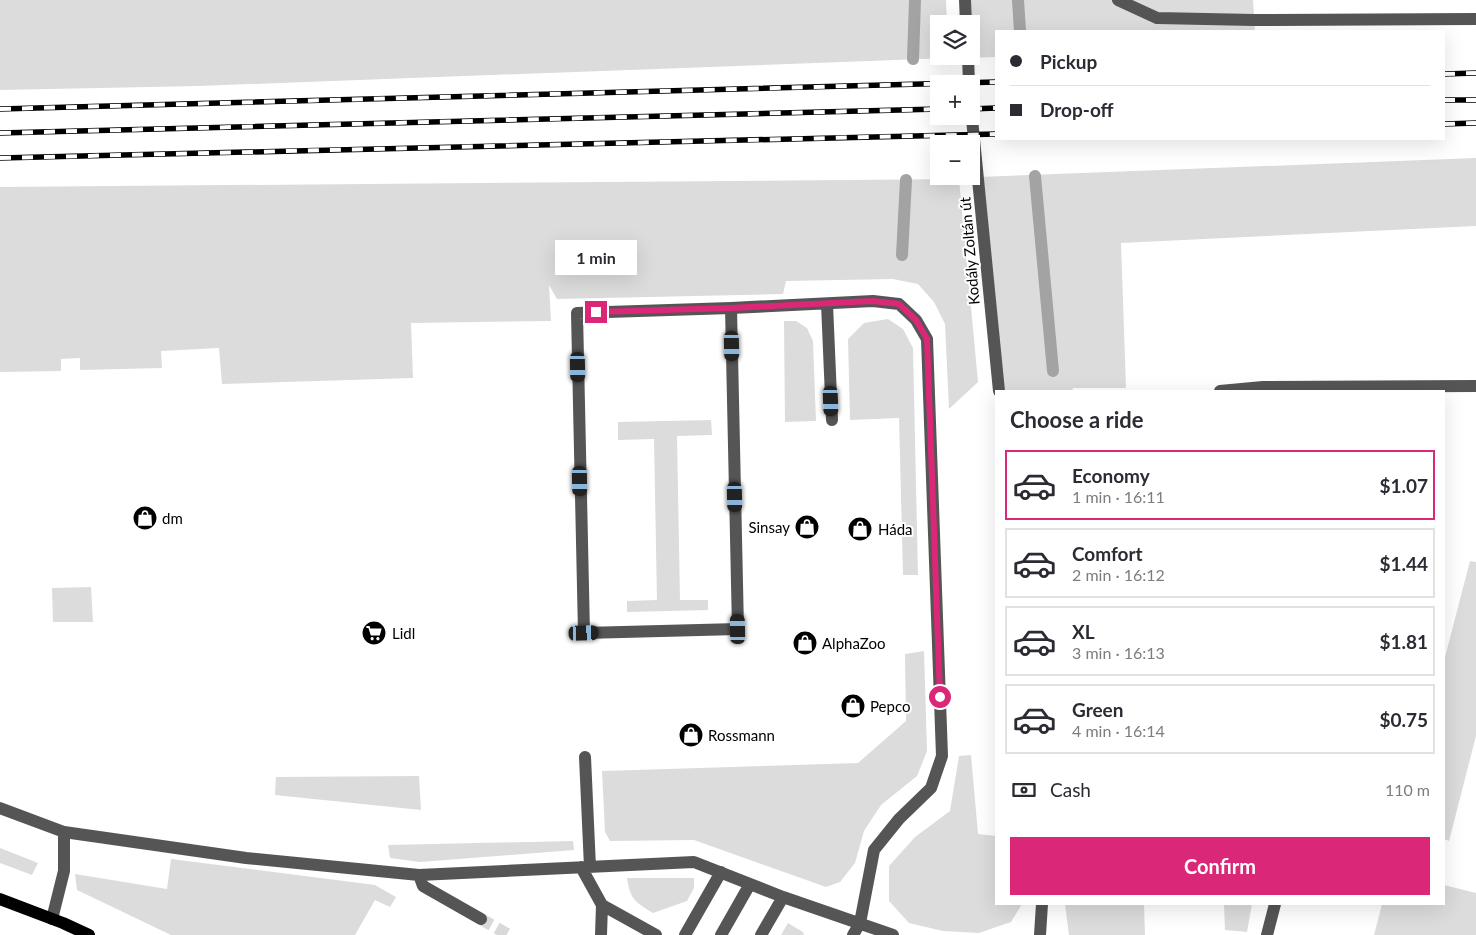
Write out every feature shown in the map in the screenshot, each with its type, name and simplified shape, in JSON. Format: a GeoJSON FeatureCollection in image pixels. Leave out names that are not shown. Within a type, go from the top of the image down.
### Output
{"type":"FeatureCollection","features":[{"type":"Feature","properties":{"kind":"main road"},"geometry":{"type":"LineString","coordinates":[[0,899],[89,935]]}},
{"type":"Feature","properties":{"kind":"street"},"geometry":{"type":"LineString","coordinates":[[965,0],[966,15]]}},
{"type":"Feature","properties":{"kind":"street"},"geometry":{"type":"LineString","coordinates":[[1118,0],[1157,18],[1254,20],[1476,19]]}},
{"type":"Feature","properties":{"kind":"street","name":"Kodály Zoltán út"},"geometry":{"type":"LineString","coordinates":[[973,125],[999,390]]}},
{"type":"Feature","properties":{"kind":"street"},"geometry":{"type":"LineString","coordinates":[[731,308],[738,629],[584,633],[577,312],[731,308],[873,301],[899,304],[916,320],[927,339],[942,756],[931,788],[899,819],[874,850],[860,923],[853,935]]}},
{"type":"Feature","properties":{"kind":"street"},"geometry":{"type":"LineString","coordinates":[[828,304],[832,420]]}},
{"type":"Feature","properties":{"kind":"street"},"geometry":{"type":"LineString","coordinates":[[1230,390],[1262,387],[1432,389],[1476,386]]}},
{"type":"Feature","properties":{"kind":"street"},"geometry":{"type":"LineString","coordinates":[[585,757],[585,867],[602,905],[601,935]]}},
{"type":"Feature","properties":{"kind":"street"},"geometry":{"type":"LineString","coordinates":[[0,808],[64,832],[421,881],[585,867],[694,862],[783,897],[893,935]]}},
{"type":"Feature","properties":{"kind":"street"},"geometry":{"type":"LineString","coordinates":[[52,919],[64,871],[64,832]]}},
{"type":"Feature","properties":{"kind":"street"},"geometry":{"type":"LineString","coordinates":[[685,935],[721,872]]}},
{"type":"Feature","properties":{"kind":"street"},"geometry":{"type":"LineString","coordinates":[[421,881],[481,919]]}},
{"type":"Feature","properties":{"kind":"street"},"geometry":{"type":"LineString","coordinates":[[721,935],[750,884]]}},
{"type":"Feature","properties":{"kind":"street"},"geometry":{"type":"LineString","coordinates":[[761,935],[783,897]]}},
{"type":"Feature","properties":{"kind":"street"},"geometry":{"type":"LineString","coordinates":[[602,905],[656,935]]}},
{"type":"Feature","properties":{"kind":"street"},"geometry":{"type":"LineString","coordinates":[[1040,935],[1042,905]]}},
{"type":"Feature","properties":{"kind":"street"},"geometry":{"type":"LineString","coordinates":[[1266,935],[1275,905]]}},
{"type":"Feature","properties":{"kind":"shaded area"},"geometry":{"type":"Polygon","coordinates":[[[0,0],[946,0],[947,15],[930,15],[930,59],[198,86],[0,90],[0,0]]]}},
{"type":"Feature","properties":{"kind":"shaded area"},"geometry":{"type":"Polygon","coordinates":[[[965,0],[1253,0],[1255,30],[995,30],[995,57],[980,58],[980,15],[969,15],[965,0]]]}},
{"type":"Feature","properties":{"kind":"shaded area"},"geometry":{"type":"Polygon","coordinates":[[[1476,158],[1476,226],[1121,243],[1126,388],[1004,390],[980,177],[1476,158]]]}},
{"type":"Feature","properties":{"kind":"shaded area"},"geometry":{"type":"Polygon","coordinates":[[[930,179],[930,185],[960,185],[978,382],[949,409],[945,324],[934,302],[918,284],[893,279],[786,281],[783,294],[557,299],[549,285],[551,321],[411,323],[413,378],[222,384],[219,348],[161,351],[162,368],[80,370],[80,358],[61,359],[61,371],[0,372],[0,187],[930,179]]]}},
{"type":"Feature","properties":{"kind":"shaded area"},"geometry":{"type":"Polygon","coordinates":[[[888,319],[903,329],[913,348],[918,575],[903,575],[899,418],[850,420],[848,339],[864,323],[888,319]]]}},
{"type":"Feature","properties":{"kind":"shaded area"},"geometry":{"type":"Polygon","coordinates":[[[784,321],[796,321],[807,328],[813,341],[816,421],[785,422],[784,321]]]}},
{"type":"Feature","properties":{"kind":"shaded area"},"geometry":{"type":"Polygon","coordinates":[[[711,420],[712,435],[677,436],[680,600],[708,600],[708,610],[627,612],[627,601],[657,600],[654,439],[618,440],[618,422],[711,420]]]}},
{"type":"Feature","properties":{"kind":"shaded area"},"geometry":{"type":"Polygon","coordinates":[[[1470,561],[1476,562],[1476,736],[1449,841],[1445,839],[1445,657],[1470,561]]]}},
{"type":"Feature","properties":{"kind":"shaded area"},"geometry":{"type":"Polygon","coordinates":[[[91,587],[93,622],[53,622],[52,588],[91,587]]]}},
{"type":"Feature","properties":{"kind":"shaded area"},"geometry":{"type":"Polygon","coordinates":[[[924,651],[927,751],[917,776],[881,805],[864,831],[855,863],[840,882],[826,887],[694,840],[610,841],[605,832],[602,771],[858,763],[906,721],[905,654],[924,651]]]}},
{"type":"Feature","properties":{"kind":"shaded area"},"geometry":{"type":"Polygon","coordinates":[[[971,755],[978,834],[995,836],[995,905],[1021,905],[1011,922],[979,933],[943,931],[909,923],[889,901],[889,866],[915,837],[950,811],[959,756],[971,755]]]}},
{"type":"Feature","properties":{"kind":"shaded area"},"geometry":{"type":"Polygon","coordinates":[[[419,776],[421,810],[275,795],[276,777],[419,776]]]}},
{"type":"Feature","properties":{"kind":"shaded area"},"geometry":{"type":"Polygon","coordinates":[[[573,841],[574,850],[420,862],[390,858],[388,845],[573,841]]]}},
{"type":"Feature","properties":{"kind":"shaded area"},"geometry":{"type":"Polygon","coordinates":[[[0,848],[38,863],[32,875],[0,863],[0,848]]]}},
{"type":"Feature","properties":{"kind":"shaded area"},"geometry":{"type":"Polygon","coordinates":[[[171,859],[375,885],[396,897],[390,907],[375,900],[355,935],[171,935],[77,890],[75,874],[167,889],[171,859]]]}},
{"type":"Feature","properties":{"kind":"shaded area"},"geometry":{"type":"Polygon","coordinates":[[[627,878],[694,878],[694,888],[687,901],[653,913],[634,899],[627,878]]]}},
{"type":"Feature","properties":{"kind":"shaded area"},"geometry":{"type":"Polygon","coordinates":[[[1445,885],[1476,893],[1476,935],[1374,935],[1382,905],[1445,905],[1445,885]]]}},
{"type":"Feature","properties":{"kind":"shaded area"},"geometry":{"type":"Polygon","coordinates":[[[1065,905],[1144,905],[1145,935],[1069,935],[1065,905]]]}},
{"type":"Feature","properties":{"kind":"shaded area"},"geometry":{"type":"Polygon","coordinates":[[[1224,905],[1252,905],[1247,932],[1225,930],[1224,905]]]}},
{"type":"Feature","properties":{"kind":"shaded area"},"geometry":{"type":"Polygon","coordinates":[[[788,923],[803,932],[804,935],[781,935],[788,923]]]}},
{"type":"Feature","properties":{"kind":"waterway"},"geometry":{"type":"LineString","coordinates":[[913,59],[915,0]]}},
{"type":"Feature","properties":{"kind":"waterway"},"geometry":{"type":"LineString","coordinates":[[1018,0],[1020,30]]}},
{"type":"Feature","properties":{"kind":"waterway"},"geometry":{"type":"LineString","coordinates":[[1035,176],[1053,371]]}},
{"type":"Feature","properties":{"kind":"waterway"},"geometry":{"type":"LineString","coordinates":[[902,255],[906,180]]}},
{"type":"Feature","properties":{"kind":"tunnel"},"geometry":{"type":"LineString","coordinates":[[481,919],[509,935]]}},
{"type":"Feature","properties":{"kind":"railway"},"geometry":{"type":"LineString","coordinates":[[1445,74],[1476,73]]}},
{"type":"Feature","properties":{"kind":"railway"},"geometry":{"type":"LineString","coordinates":[[0,109],[995,82]]}},
{"type":"Feature","properties":{"kind":"railway"},"geometry":{"type":"LineString","coordinates":[[1445,100],[1476,100]]}},
{"type":"Feature","properties":{"kind":"railway"},"geometry":{"type":"LineString","coordinates":[[980,109],[995,108]]}},
{"type":"Feature","properties":{"kind":"railway"},"geometry":{"type":"LineString","coordinates":[[0,133],[930,109]]}},
{"type":"Feature","properties":{"kind":"railway"},"geometry":{"type":"LineString","coordinates":[[1445,124],[1476,123]]}},
{"type":"Feature","properties":{"kind":"railway"},"geometry":{"type":"LineString","coordinates":[[0,158],[995,134]]}},
{"type":"Feature","properties":{"kind":"place","name":"dm"},"geometry":{"type":"Point","coordinates":[145,518]}},
{"type":"Feature","properties":{"kind":"place","name":"Sinsay"},"geometry":{"type":"Point","coordinates":[807,527]}},
{"type":"Feature","properties":{"kind":"place","name":"Háda"},"geometry":{"type":"Point","coordinates":[860,529]}},
{"type":"Feature","properties":{"kind":"place","name":"Lidl"},"geometry":{"type":"Point","coordinates":[374,633]}},
{"type":"Feature","properties":{"kind":"place","name":"AlphaZoo"},"geometry":{"type":"Point","coordinates":[805,643]}},
{"type":"Feature","properties":{"kind":"place","name":"Pepco"},"geometry":{"type":"Point","coordinates":[853,706]}},
{"type":"Feature","properties":{"kind":"place","name":"Rossmann"},"geometry":{"type":"Point","coordinates":[691,735]}},
{"type":"Feature","properties":{"kind":"route"},"geometry":{"type":"LineString","coordinates":[[596,312],[873,301],[899,304],[916,320],[927,339],[940,697]]}}]}
